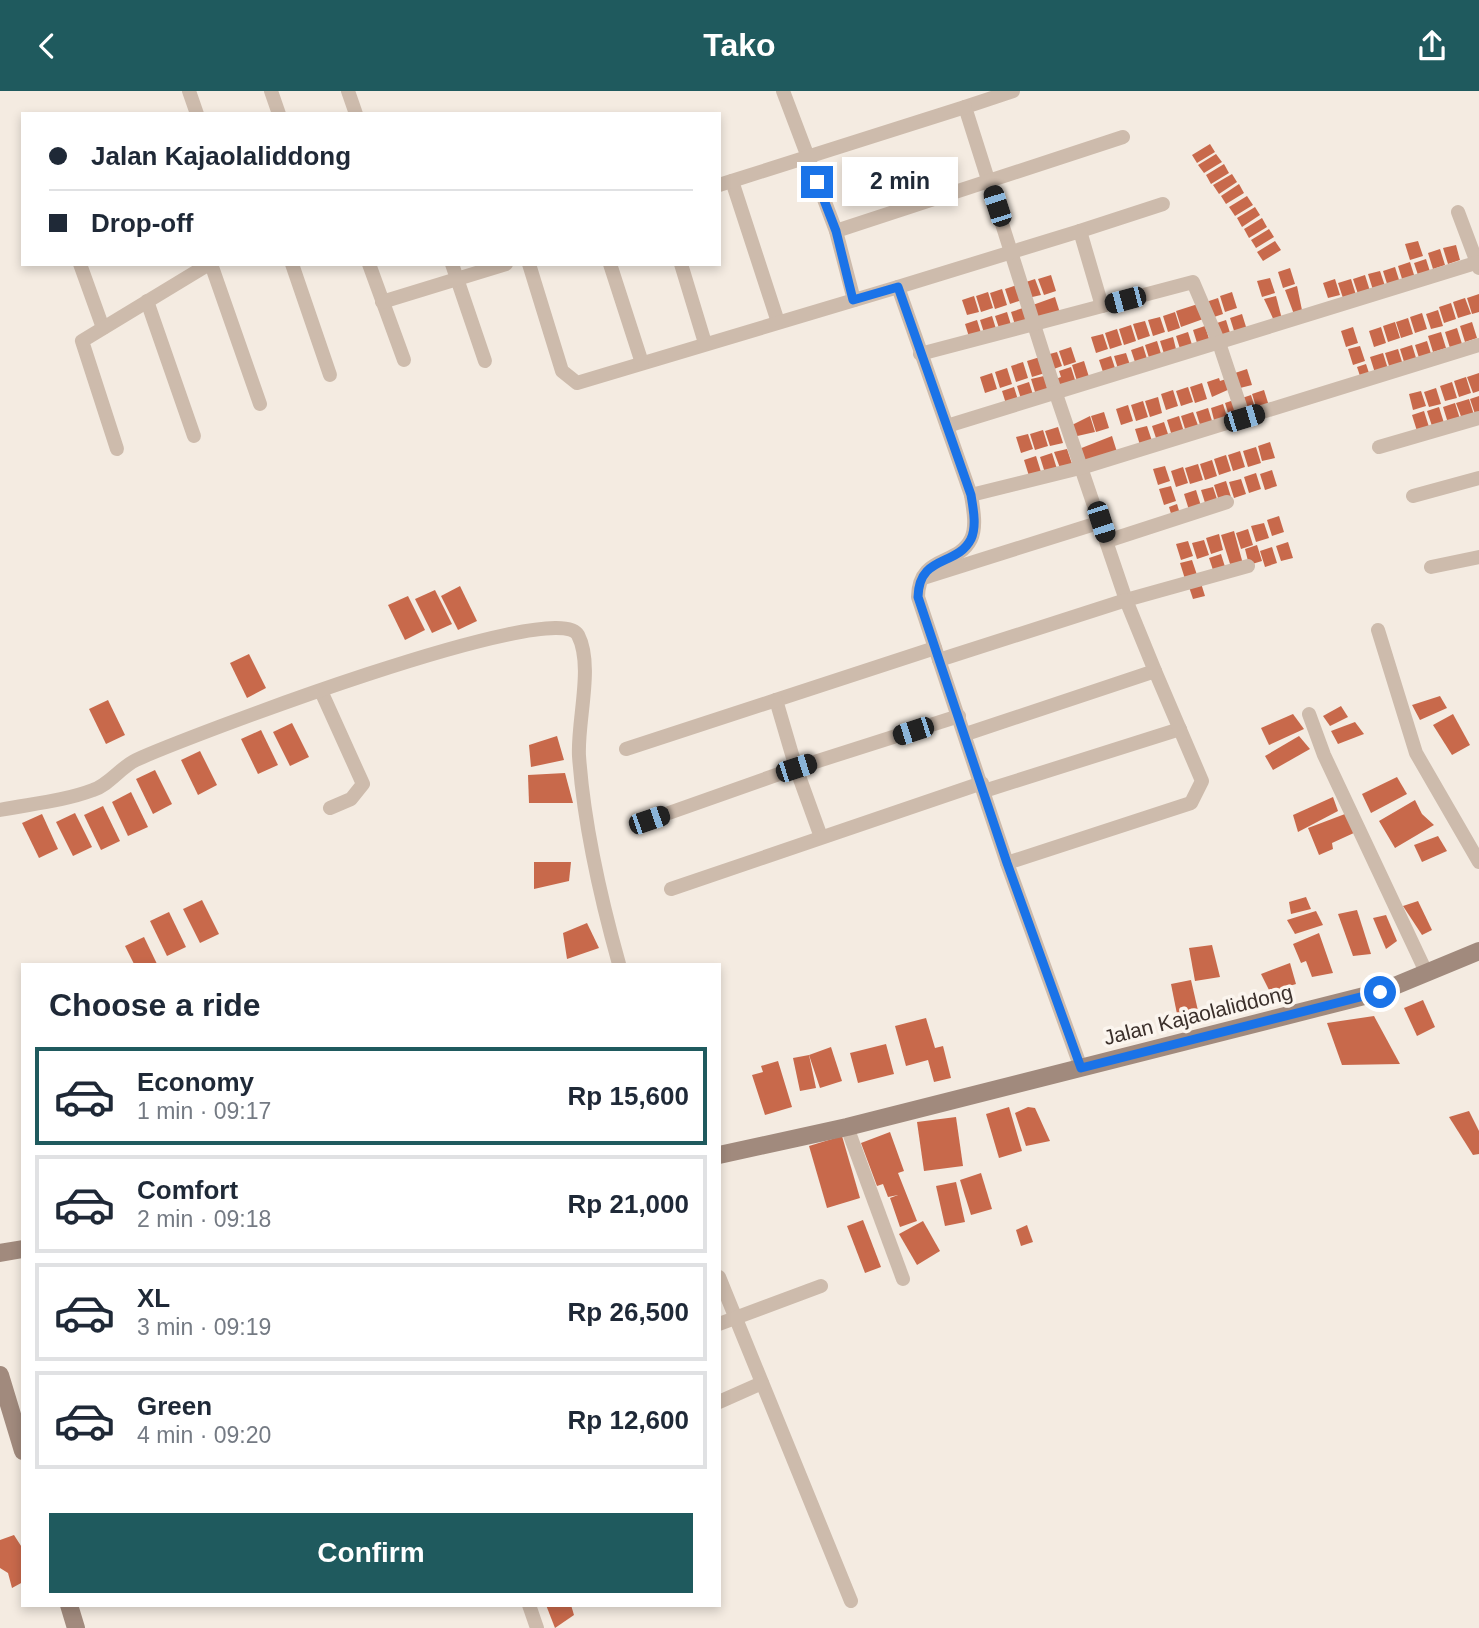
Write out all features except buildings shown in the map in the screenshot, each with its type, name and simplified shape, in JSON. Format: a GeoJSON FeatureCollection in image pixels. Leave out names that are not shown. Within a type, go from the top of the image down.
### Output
{"type":"FeatureCollection","features":[{"type":"Feature","properties":{"kind":"street"},"geometry":{"type":"LineString","coordinates":[[188,91],[196,112]]}},
{"type":"Feature","properties":{"kind":"street"},"geometry":{"type":"LineString","coordinates":[[271,91],[278,112]]}},
{"type":"Feature","properties":{"kind":"street"},"geometry":{"type":"LineString","coordinates":[[348,91],[355,112]]}},
{"type":"Feature","properties":{"kind":"street"},"geometry":{"type":"LineString","coordinates":[[783,91],[836,231],[853,300]]}},
{"type":"Feature","properties":{"kind":"street"},"geometry":{"type":"LineString","coordinates":[[778,322],[725,183],[1013,91]]}},
{"type":"Feature","properties":{"kind":"street"},"geometry":{"type":"LineString","coordinates":[[965,107],[1055,391],[1084,467],[1126,600],[1202,781],[1191,803],[1007,863]]}},
{"type":"Feature","properties":{"kind":"street"},"geometry":{"type":"LineString","coordinates":[[836,231],[1123,137]]}},
{"type":"Feature","properties":{"kind":"street"},"geometry":{"type":"LineString","coordinates":[[530,266],[562,371],[577,383],[1163,204]]}},
{"type":"Feature","properties":{"kind":"street"},"geometry":{"type":"LineString","coordinates":[[947,426],[1478,264],[1458,212]]}},
{"type":"Feature","properties":{"kind":"street"},"geometry":{"type":"LineString","coordinates":[[1080,231],[1102,306]]}},
{"type":"Feature","properties":{"kind":"street"},"geometry":{"type":"LineString","coordinates":[[81,266],[103,328]]}},
{"type":"Feature","properties":{"kind":"street"},"geometry":{"type":"LineString","coordinates":[[117,449],[82,341],[207,266]]}},
{"type":"Feature","properties":{"kind":"street"},"geometry":{"type":"LineString","coordinates":[[211,266],[260,404]]}},
{"type":"Feature","properties":{"kind":"street"},"geometry":{"type":"LineString","coordinates":[[293,266],[330,375]]}},
{"type":"Feature","properties":{"kind":"street"},"geometry":{"type":"LineString","coordinates":[[370,266],[404,361]]}},
{"type":"Feature","properties":{"kind":"street"},"geometry":{"type":"LineString","coordinates":[[453,266],[485,361]]}},
{"type":"Feature","properties":{"kind":"street"},"geometry":{"type":"LineString","coordinates":[[382,302],[499,266]]}},
{"type":"Feature","properties":{"kind":"street"},"geometry":{"type":"LineString","coordinates":[[611,266],[642,363]]}},
{"type":"Feature","properties":{"kind":"street"},"geometry":{"type":"LineString","coordinates":[[682,266],[705,343]]}},
{"type":"Feature","properties":{"kind":"street"},"geometry":{"type":"LineString","coordinates":[[920,354],[1193,282],[1219,343],[1244,418]]}},
{"type":"Feature","properties":{"kind":"street"},"geometry":{"type":"LineString","coordinates":[[898,287],[971,495],[974,522],[971,539],[961,550],[932,566],[922,578],[918,597],[1007,863],[1081,1068]]}},
{"type":"Feature","properties":{"kind":"street"},"geometry":{"type":"LineString","coordinates":[[146,302],[194,436]]}},
{"type":"Feature","properties":{"kind":"street"},"geometry":{"type":"LineString","coordinates":[[971,495],[1084,467],[1479,345]]}},
{"type":"Feature","properties":{"kind":"street"},"geometry":{"type":"LineString","coordinates":[[1379,447],[1479,418]]}},
{"type":"Feature","properties":{"kind":"street"},"geometry":{"type":"LineString","coordinates":[[1413,496],[1479,478]]}},
{"type":"Feature","properties":{"kind":"street"},"geometry":{"type":"LineString","coordinates":[[1107,541],[1227,502]]}},
{"type":"Feature","properties":{"kind":"street"},"geometry":{"type":"LineString","coordinates":[[922,578],[1101,522]]}},
{"type":"Feature","properties":{"kind":"street"},"geometry":{"type":"LineString","coordinates":[[1431,567],[1479,557]]}},
{"type":"Feature","properties":{"kind":"street"},"geometry":{"type":"LineString","coordinates":[[626,749],[775,700],[1248,566]]}},
{"type":"Feature","properties":{"kind":"street"},"geometry":{"type":"LineString","coordinates":[[0,810],[95,790],[134,761],[395,663],[448,648],[552,626],[576,631],[580,640],[584,675],[579,737],[582,778],[600,895],[619,963]]}},
{"type":"Feature","properties":{"kind":"street"},"geometry":{"type":"LineString","coordinates":[[1378,630],[1416,753],[1479,862]]}},
{"type":"Feature","properties":{"kind":"street"},"geometry":{"type":"LineString","coordinates":[[966,734],[1155,671]]}},
{"type":"Feature","properties":{"kind":"street"},"geometry":{"type":"LineString","coordinates":[[321,691],[363,784],[351,799],[330,808]]}},
{"type":"Feature","properties":{"kind":"street"},"geometry":{"type":"LineString","coordinates":[[775,700],[821,838]]}},
{"type":"Feature","properties":{"kind":"street"},"geometry":{"type":"LineString","coordinates":[[1309,714],[1324,755],[1427,974]]}},
{"type":"Feature","properties":{"kind":"street"},"geometry":{"type":"LineString","coordinates":[[649,820],[796,768],[960,716]]}},
{"type":"Feature","properties":{"kind":"street"},"geometry":{"type":"LineString","coordinates":[[671,889],[983,787],[1180,729]]}},
{"type":"Feature","properties":{"kind":"street","name":"Jalan Kajaolaliddong"},"geometry":{"type":"LineString","coordinates":[[721,1155],[847,1127],[1380,992],[1479,951]]}},
{"type":"Feature","properties":{"kind":"street"},"geometry":{"type":"LineString","coordinates":[[847,1127],[903,1279]]}},
{"type":"Feature","properties":{"kind":"street"},"geometry":{"type":"LineString","coordinates":[[0,1252],[21,1249]]}},
{"type":"Feature","properties":{"kind":"street"},"geometry":{"type":"LineString","coordinates":[[721,1282],[851,1601]]}},
{"type":"Feature","properties":{"kind":"street"},"geometry":{"type":"LineString","coordinates":[[721,1323],[821,1286]]}},
{"type":"Feature","properties":{"kind":"street"},"geometry":{"type":"LineString","coordinates":[[0,1375],[21,1444]]}},
{"type":"Feature","properties":{"kind":"street"},"geometry":{"type":"LineString","coordinates":[[721,1401],[762,1383]]}},
{"type":"Feature","properties":{"kind":"street"},"geometry":{"type":"LineString","coordinates":[[70,1607],[76,1628]]}},
{"type":"Feature","properties":{"kind":"street"},"geometry":{"type":"LineString","coordinates":[[530,1607],[537,1628]]}},
{"type":"Feature","properties":{"kind":"route"},"geometry":{"type":"LineString","coordinates":[[817,182],[836,231],[853,300],[898,287],[971,495],[974,522],[971,539],[961,550],[925,572],[919,583],[918,597],[1007,863],[1081,1068],[1380,992]]}}]}
